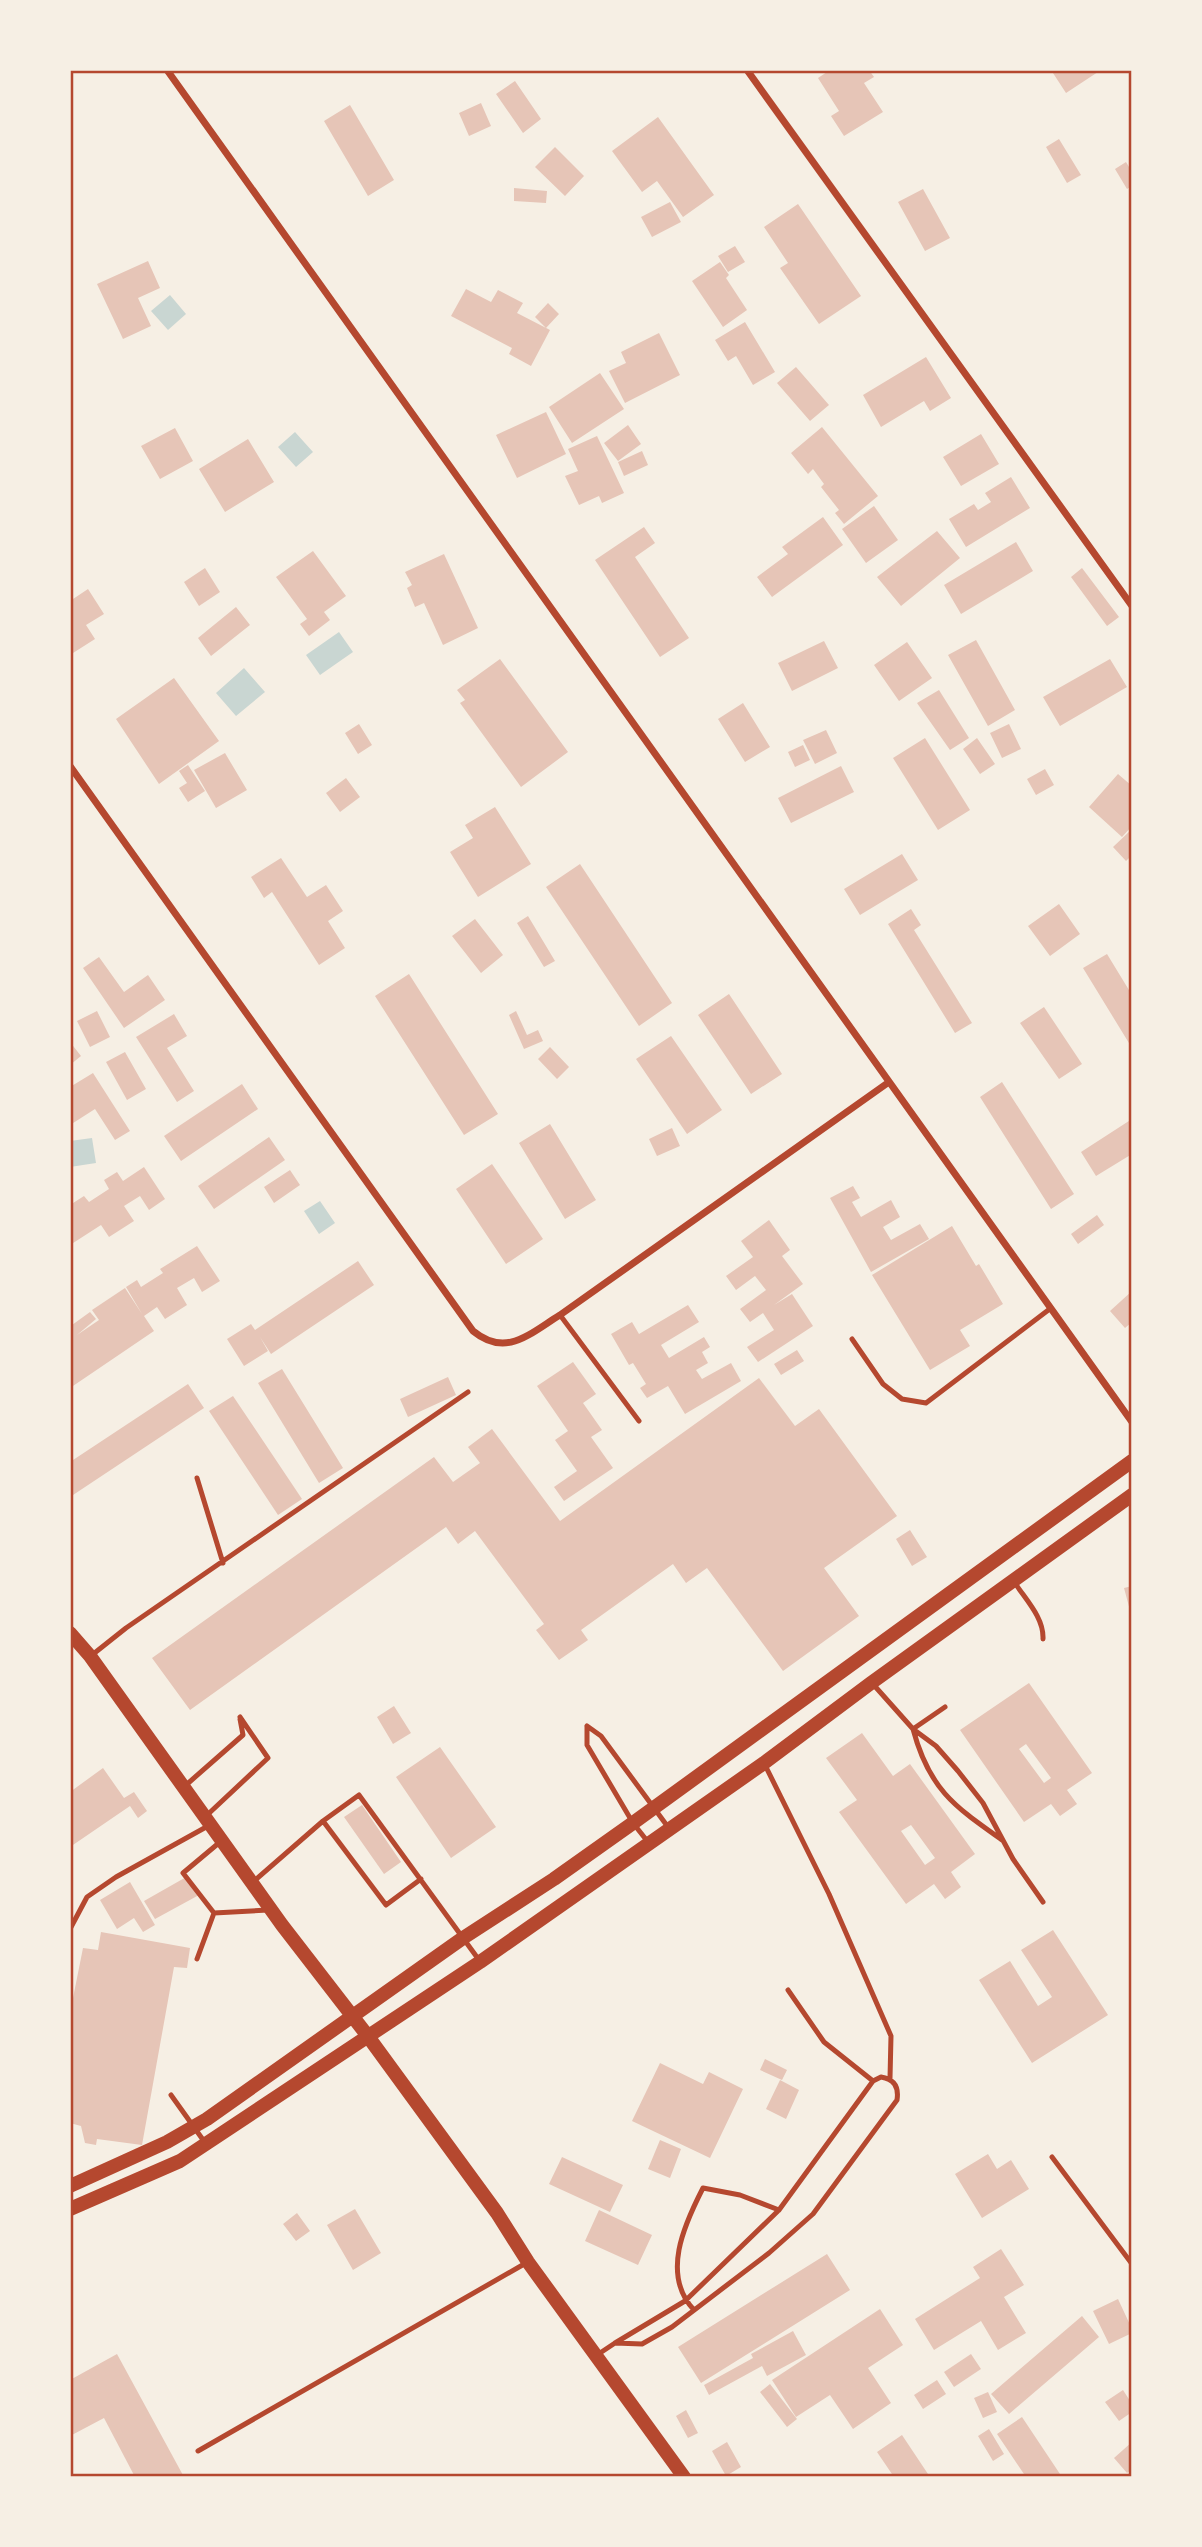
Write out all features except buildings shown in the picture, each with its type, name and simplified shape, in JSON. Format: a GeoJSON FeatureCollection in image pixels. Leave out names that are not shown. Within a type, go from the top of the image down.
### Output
{"type":"FeatureCollection","features":[{"type":"Feature","properties":{"kind":"main road"},"geometry":{"type":"LineString","coordinates":[[70,2186],[194,2127],[463,1938],[633,1824],[1132,1461]]}},
{"type":"Feature","properties":{"kind":"main road"},"geometry":{"type":"LineString","coordinates":[[70,2210],[180,2161],[480,1962],[764,1763],[1132,1495]]}},
{"type":"Feature","properties":{"kind":"main road"},"geometry":{"type":"LineString","coordinates":[[70,1633],[271,1910],[367,2035],[497,2213],[528,2262],[684,2477]]}},
{"type":"Feature","properties":{"kind":"street"},"geometry":{"type":"LineString","coordinates":[[167,70],[1132,1422]]}},
{"type":"Feature","properties":{"kind":"street"},"geometry":{"type":"LineString","coordinates":[[747,70],[1132,606]]}},
{"type":"Feature","properties":{"kind":"street"},"geometry":{"type":"LineString","coordinates":[[70,766],[473,1331],[485,1341],[499,1344],[514,1342],[560,1315],[889,1082]]}},
{"type":"Feature","properties":{"kind":"lane"},"geometry":{"type":"LineString","coordinates":[[852,1339],[883,1384],[902,1399],[926,1403],[1051,1308]]}},
{"type":"Feature","properties":{"kind":"lane"},"geometry":{"type":"LineString","coordinates":[[560,1315],[639,1421]]}},
{"type":"Feature","properties":{"kind":"lane"},"geometry":{"type":"LineString","coordinates":[[90,1657],[127,1628],[468,1392]]}},
{"type":"Feature","properties":{"kind":"lane"},"geometry":{"type":"LineString","coordinates":[[197,1478],[223,1563]]}},
{"type":"Feature","properties":{"kind":"lane"},"geometry":{"type":"LineString","coordinates":[[1013,1580],[1040,1620],[1043,1639]]}},
{"type":"Feature","properties":{"kind":"lane"},"geometry":{"type":"LineString","coordinates":[[871,1683],[913,1729],[936,1746],[958,1770],[982,1803],[1013,1859],[1043,1902]]}},
{"type":"Feature","properties":{"kind":"lane"},"geometry":{"type":"LineString","coordinates":[[913,1729],[945,1707]]}},
{"type":"Feature","properties":{"kind":"lane"},"geometry":{"type":"LineString","coordinates":[[70,1929],[87,1897],[208,1821],[268,1758],[240,1717],[243,1735],[183,1787]]}},
{"type":"Feature","properties":{"kind":"lane"},"geometry":{"type":"LineString","coordinates":[[649,1843],[633,1824],[587,1745],[587,1726],[601,1736],[669,1828]]}},
{"type":"Feature","properties":{"kind":"lane"},"geometry":{"type":"LineString","coordinates":[[913,1729],[921,1759],[941,1791],[968,1816],[1004,1842]]}},
{"type":"Feature","properties":{"kind":"lane"},"geometry":{"type":"LineString","coordinates":[[615,2343],[642,2344],[672,2327],[769,2253],[813,2214],[897,2100],[897,2088],[890,2078],[891,2036],[829,1894],[764,1763]]}},
{"type":"Feature","properties":{"kind":"lane"},"geometry":{"type":"LineString","coordinates":[[252,1883],[323,1821],[359,1795],[480,1962]]}},
{"type":"Feature","properties":{"kind":"lane"},"geometry":{"type":"LineString","coordinates":[[323,1821],[386,1905],[421,1879]]}},
{"type":"Feature","properties":{"kind":"lane"},"geometry":{"type":"LineString","coordinates":[[214,1913],[183,1873],[222,1841]]}},
{"type":"Feature","properties":{"kind":"lane"},"geometry":{"type":"LineString","coordinates":[[214,1913],[271,1910]]}},
{"type":"Feature","properties":{"kind":"lane"},"geometry":{"type":"LineString","coordinates":[[197,1959],[214,1913]]}},
{"type":"Feature","properties":{"kind":"lane"},"geometry":{"type":"LineString","coordinates":[[788,1990],[824,2042],[873,2081]]}},
{"type":"Feature","properties":{"kind":"lane"},"geometry":{"type":"LineString","coordinates":[[597,2355],[685,2301],[779,2210],[873,2081],[881,2077],[890,2078]]}},
{"type":"Feature","properties":{"kind":"lane"},"geometry":{"type":"LineString","coordinates":[[171,2095],[206,2144]]}},
{"type":"Feature","properties":{"kind":"lane"},"geometry":{"type":"LineString","coordinates":[[1052,2157],[1132,2264]]}},
{"type":"Feature","properties":{"kind":"lane"},"geometry":{"type":"LineString","coordinates":[[694,2310],[685,2301],[677,2278],[685,2222],[703,2188],[740,2195],[779,2210]]}},
{"type":"Feature","properties":{"kind":"lane"},"geometry":{"type":"LineString","coordinates":[[198,2451],[528,2262]]}},
{"type":"Feature","properties":{"kind":"shaded area"},"geometry":{"type":"Polygon","coordinates":[[[170,295],[186,314],[168,330],[151,311],[170,295]]]}},
{"type":"Feature","properties":{"kind":"shaded area"},"geometry":{"type":"Polygon","coordinates":[[[295,432],[313,452],[296,467],[278,447],[295,432]]]}},
{"type":"Feature","properties":{"kind":"shaded area"},"geometry":{"type":"Polygon","coordinates":[[[339,632],[353,652],[320,675],[306,655],[339,632]]]}},
{"type":"Feature","properties":{"kind":"shaded area"},"geometry":{"type":"Polygon","coordinates":[[[244,668],[265,692],[236,716],[216,693],[244,668]]]}},
{"type":"Feature","properties":{"kind":"shaded area"},"geometry":{"type":"Polygon","coordinates":[[[92,1138],[96,1163],[70,1167],[70,1141],[92,1138]]]}},
{"type":"Feature","properties":{"kind":"shaded area"},"geometry":{"type":"Polygon","coordinates":[[[320,1201],[335,1223],[319,1234],[304,1211],[320,1201]]]}}]}
